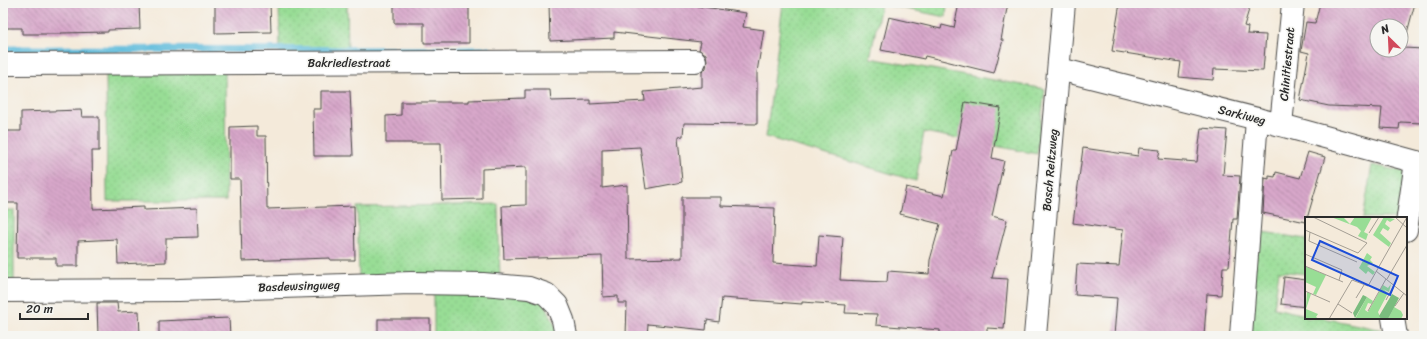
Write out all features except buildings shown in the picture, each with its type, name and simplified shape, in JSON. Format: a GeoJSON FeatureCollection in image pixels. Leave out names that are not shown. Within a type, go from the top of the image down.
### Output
{"type":"FeatureCollection","features":[{"type":"Feature","properties":{"kind":"street","name":"Bosch Reitzweg"},"geometry":{"type":"LineString","coordinates":[[1035,336],[1064,3]]}},
{"type":"Feature","properties":{"kind":"street","name":"Chinitiestraat"},"geometry":{"type":"LineString","coordinates":[[1281,125],[1292,3]]}},
{"type":"Feature","properties":{"kind":"street","name":"Bakriediestraat"},"geometry":{"type":"LineString","coordinates":[[3,64],[695,61]]}},
{"type":"Feature","properties":{"kind":"street","name":"Sarkiweg"},"geometry":{"type":"LineString","coordinates":[[1059,69],[1281,125],[1420,163]]}},
{"type":"Feature","properties":{"kind":"street"},"geometry":{"type":"LineString","coordinates":[[1241,336],[1257,119]]}},
{"type":"Feature","properties":{"kind":"street"},"geometry":{"type":"LineString","coordinates":[[1407,225],[1420,163]]}},
{"type":"Feature","properties":{"kind":"street","name":"Basdewsingweg"},"geometry":{"type":"LineString","coordinates":[[3,291],[179,290],[411,283],[490,285],[529,288],[546,294],[557,305],[563,320],[566,336]]}},
{"type":"Feature","properties":{"kind":"street"},"geometry":{"type":"LineString","coordinates":[[1393,319],[1396,336]]}},
{"type":"Feature","properties":{"kind":"green space"},"geometry":{"type":"Polygon","coordinates":[[[279,3],[347,3],[348,55],[280,55],[279,3]]]}},
{"type":"Feature","properties":{"kind":"green space"},"geometry":{"type":"Polygon","coordinates":[[[783,3],[947,3],[946,17],[881,4],[870,58],[1045,89],[1037,154],[924,132],[916,181],[766,137],[783,3]]]}},
{"type":"Feature","properties":{"kind":"green space"},"geometry":{"type":"Polygon","coordinates":[[[225,68],[226,201],[107,201],[106,70],[225,68]]]}},
{"type":"Feature","properties":{"kind":"green space"},"geometry":{"type":"Polygon","coordinates":[[[1372,165],[1405,172],[1397,217],[1363,217],[1372,165]]]}},
{"type":"Feature","properties":{"kind":"green space"},"geometry":{"type":"Polygon","coordinates":[[[498,204],[500,282],[359,279],[357,207],[498,204]]]}},
{"type":"Feature","properties":{"kind":"green space"},"geometry":{"type":"Polygon","coordinates":[[[3,210],[14,210],[14,282],[3,282],[3,210]]]}},
{"type":"Feature","properties":{"kind":"green space"},"geometry":{"type":"Polygon","coordinates":[[[1257,231],[1305,239],[1305,274],[1279,271],[1274,308],[1305,315],[1305,319],[1328,319],[1383,330],[1383,336],[1248,336],[1257,231]]]}},
{"type":"Feature","properties":{"kind":"green space"},"geometry":{"type":"Polygon","coordinates":[[[434,288],[477,288],[544,301],[560,336],[434,336],[434,288]]]}},
{"type":"Feature","properties":{"kind":"waterway"},"geometry":{"type":"LineString","coordinates":[[3,49],[488,50]]}}]}
